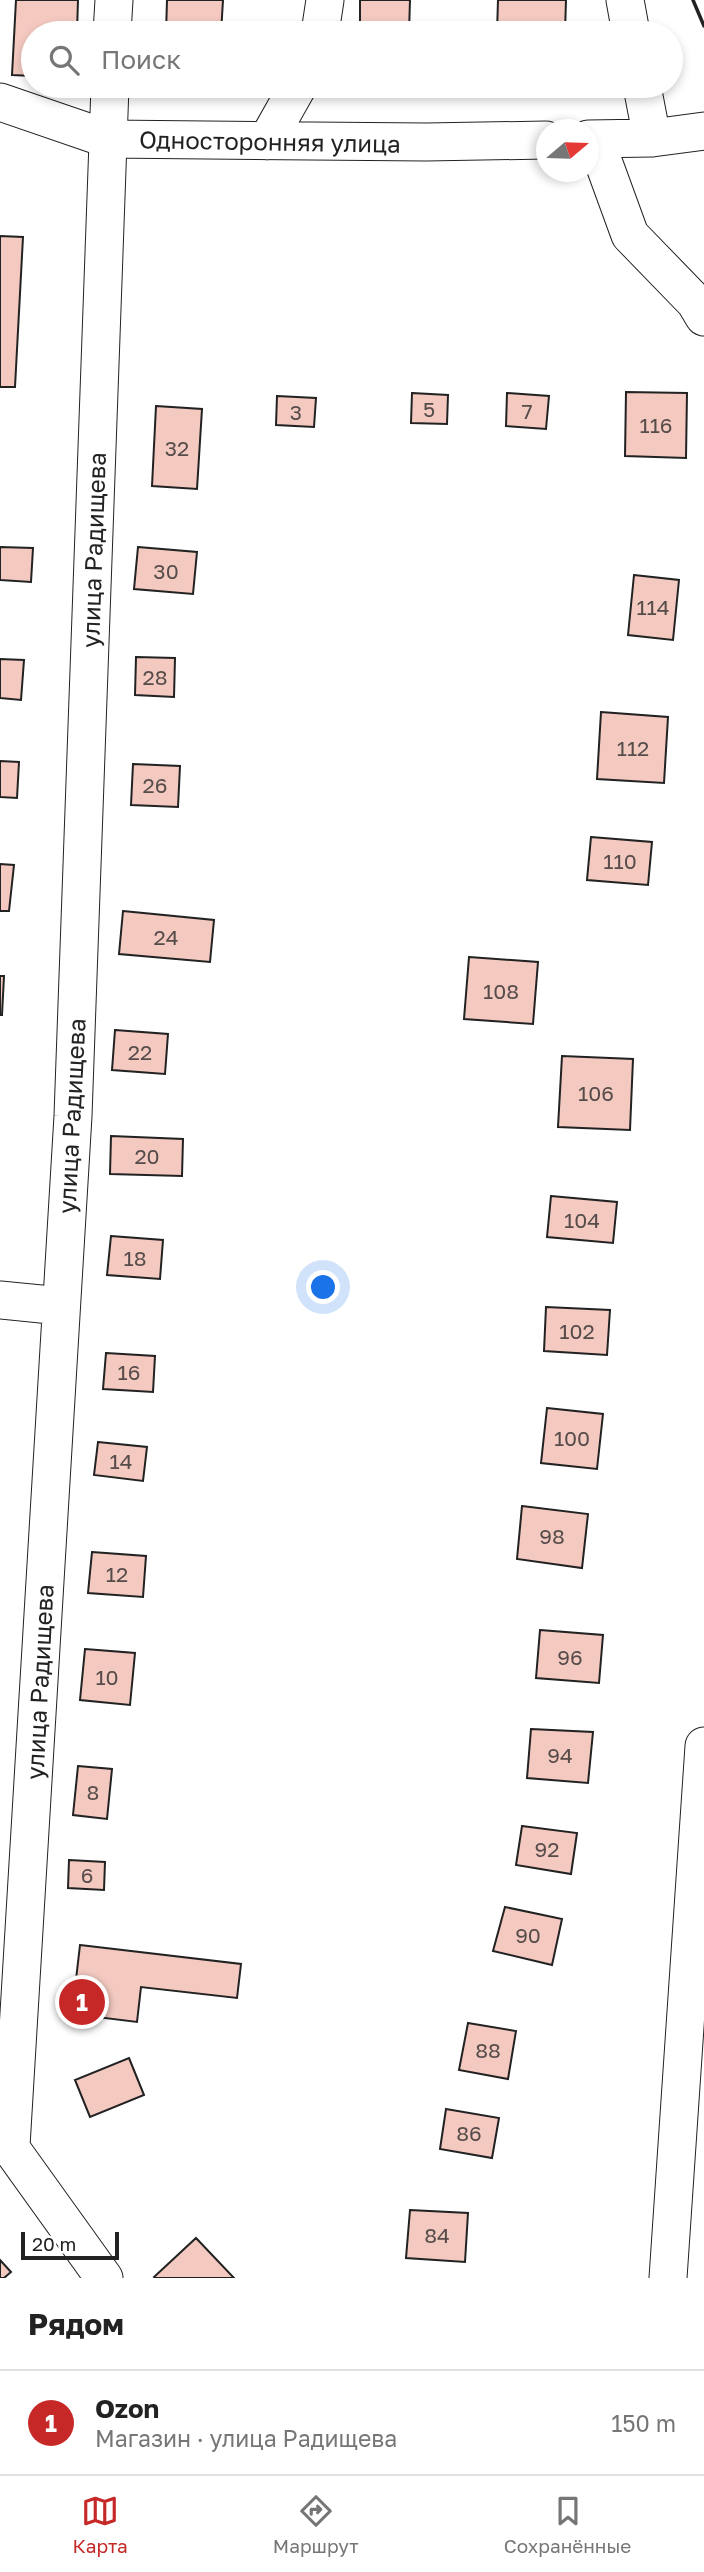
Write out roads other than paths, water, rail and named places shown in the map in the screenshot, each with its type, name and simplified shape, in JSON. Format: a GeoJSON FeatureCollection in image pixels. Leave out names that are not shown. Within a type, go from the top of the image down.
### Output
{"type":"FeatureCollection","features":[{"type":"Feature","properties":{"kind":"street"},"geometry":{"type":"LineString","coordinates":[[113,21],[114,0]]}},
{"type":"Feature","properties":{"kind":"street"},"geometry":{"type":"LineString","coordinates":[[322,21],[325,0]]}},
{"type":"Feature","properties":{"kind":"street"},"geometry":{"type":"LineString","coordinates":[[625,0],[629,21]]}},
{"type":"Feature","properties":{"kind":"street","name":"улица Радищева"},"geometry":{"type":"LineString","coordinates":[[6,2139],[73,1116],[110,98]]}},
{"type":"Feature","properties":{"kind":"street"},"geometry":{"type":"LineString","coordinates":[[267,141],[291,98]]}},
{"type":"Feature","properties":{"kind":"street"},"geometry":{"type":"LineString","coordinates":[[644,98],[652,138]]}},
{"type":"Feature","properties":{"kind":"street","name":"Односторонняя улица"},"geometry":{"type":"LineString","coordinates":[[0,102],[108,139],[426,142],[536,140]]}},
{"type":"Feature","properties":{"kind":"street"},"geometry":{"type":"LineString","coordinates":[[599,139],[652,138],[704,131]]}},
{"type":"Feature","properties":{"kind":"street"},"geometry":{"type":"LineString","coordinates":[[599,157],[630,235],[695,302],[704,317]]}},
{"type":"Feature","properties":{"kind":"street"},"geometry":{"type":"LineString","coordinates":[[0,1300],[61,1306]]}},
{"type":"Feature","properties":{"kind":"street"},"geometry":{"type":"LineString","coordinates":[[668,2278],[704,1746]]}},
{"type":"Feature","properties":{"kind":"street"},"geometry":{"type":"LineString","coordinates":[[6,2139],[104,2278]]}},
{"type":"Feature","properties":{"kind":"place","name":"Ozon"},"geometry":{"type":"Point","coordinates":[82,2002]}}]}
